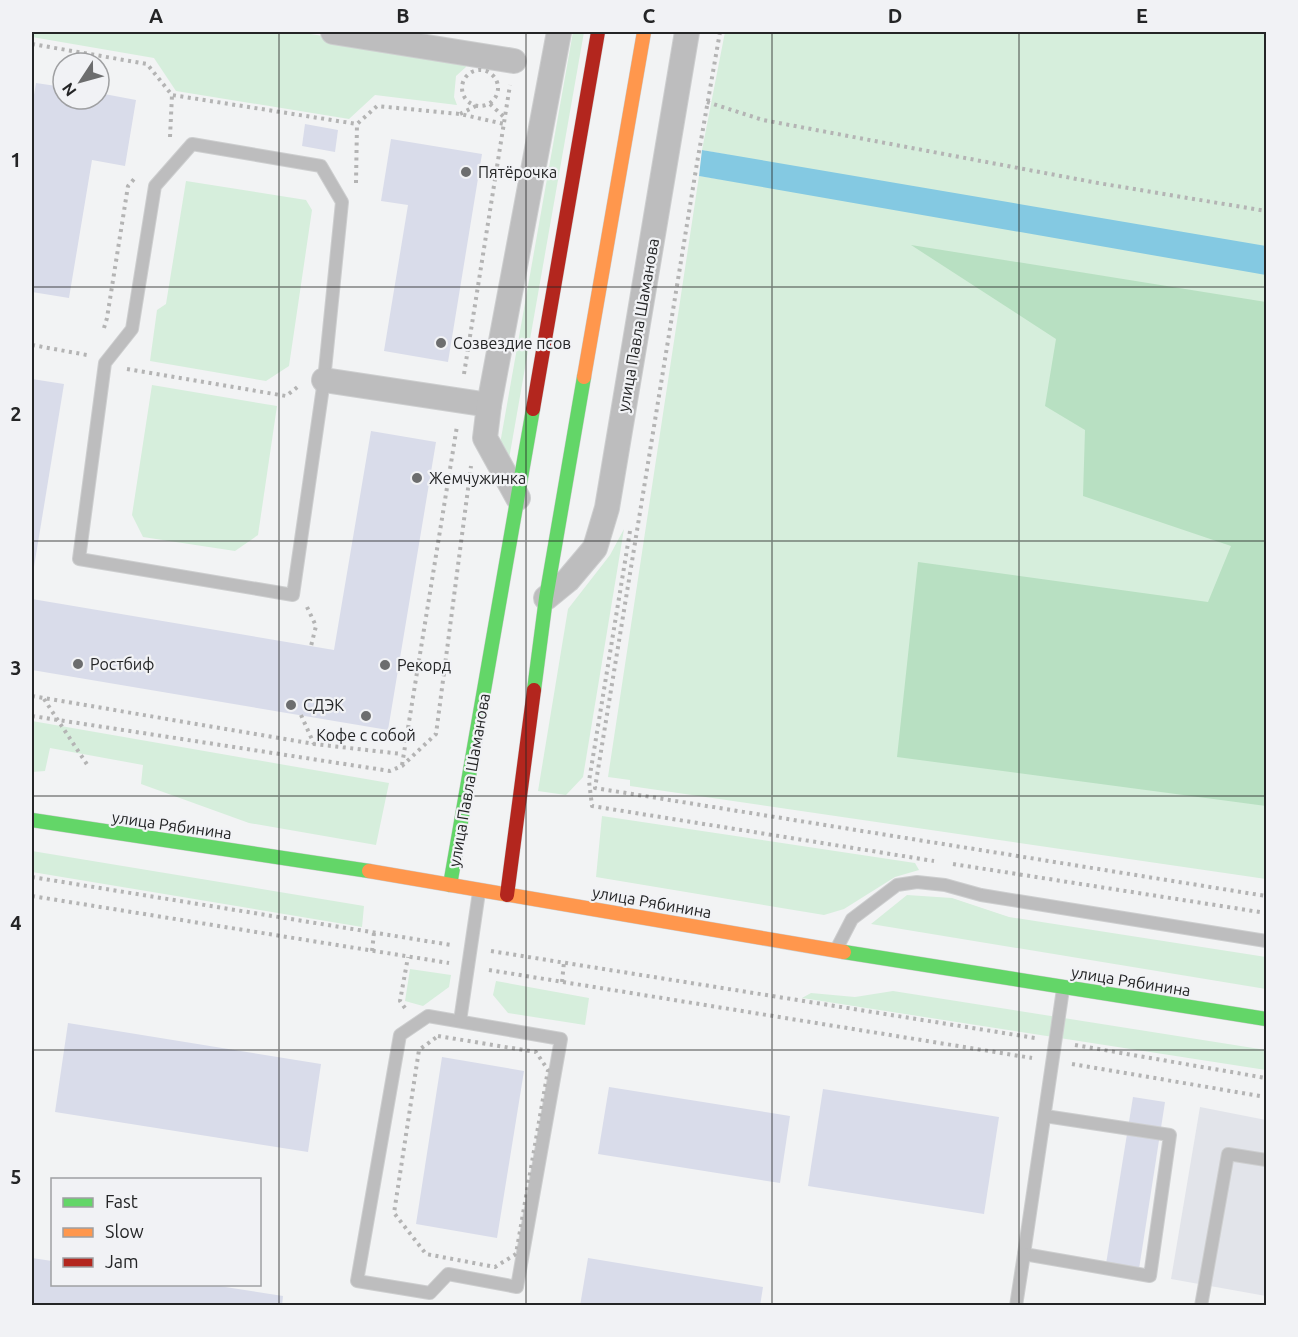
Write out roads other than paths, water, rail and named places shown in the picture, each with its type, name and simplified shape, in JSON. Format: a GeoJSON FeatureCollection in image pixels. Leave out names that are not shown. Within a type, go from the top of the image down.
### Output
{"type":"FeatureCollection","features":[{"type":"Feature","properties":{"kind":"street"},"geometry":{"type":"LineString","coordinates":[[333,32],[514,61]]}},
{"type":"Feature","properties":{"kind":"street"},"geometry":{"type":"LineString","coordinates":[[518,498],[485,438],[489,405],[559,32]]}},
{"type":"Feature","properties":{"kind":"street","name":"улица Павла Шаманова"},"geometry":{"type":"LineString","coordinates":[[450,885],[598,32]]}},
{"type":"Feature","properties":{"kind":"street"},"geometry":{"type":"LineString","coordinates":[[507,895],[546,598],[644,32]]}},
{"type":"Feature","properties":{"kind":"street","name":"улица Павла Шаманова"},"geometry":{"type":"LineString","coordinates":[[546,598],[568,580],[595,548],[608,507],[687,32]]}},
{"type":"Feature","properties":{"kind":"street"},"geometry":{"type":"LineString","coordinates":[[325,372],[489,405]]}},
{"type":"Feature","properties":{"kind":"street","name":"улица Рябинина"},"geometry":{"type":"LineString","coordinates":[[32,820],[450,885],[835,951],[1266,1019]]}},
{"type":"Feature","properties":{"kind":"lane"},"geometry":{"type":"LineString","coordinates":[[192,144],[321,166],[342,202],[325,372],[293,595],[79,560],[100,360],[132,329],[156,186],[192,144]]}},
{"type":"Feature","properties":{"kind":"lane"},"geometry":{"type":"LineString","coordinates":[[835,951],[852,919],[897,885],[917,882],[945,885],[981,895],[1266,941]]}},
{"type":"Feature","properties":{"kind":"lane"},"geometry":{"type":"LineString","coordinates":[[460,1021],[480,890]]}},
{"type":"Feature","properties":{"kind":"lane"},"geometry":{"type":"LineString","coordinates":[[1016,1305],[1063,988]]}},
{"type":"Feature","properties":{"kind":"lane"},"geometry":{"type":"LineString","coordinates":[[428,1016],[460,1021],[561,1039],[517,1287],[448,1274],[430,1293],[357,1281],[399,1035],[428,1016]]}},
{"type":"Feature","properties":{"kind":"lane"},"geometry":{"type":"LineString","coordinates":[[1024,1254],[1150,1276],[1170,1135],[1045,1116]]}},
{"type":"Feature","properties":{"kind":"lane"},"geometry":{"type":"LineString","coordinates":[[1201,1305],[1227,1154],[1266,1160]]}},
{"type":"Feature","properties":{"kind":"water"},"geometry":{"type":"Polygon","coordinates":[[[702,150],[1266,246],[1266,275],[699,176],[702,150]]]}},
{"type":"Feature","properties":{"kind":"place","name":"Пятёрочка"},"geometry":{"type":"Point","coordinates":[466,172]}},
{"type":"Feature","properties":{"kind":"place","name":"Созвездие псов"},"geometry":{"type":"Point","coordinates":[441,343]}},
{"type":"Feature","properties":{"kind":"place","name":"Жемчужинка"},"geometry":{"type":"Point","coordinates":[417,478]}},
{"type":"Feature","properties":{"kind":"place","name":"Ростбиф"},"geometry":{"type":"Point","coordinates":[78,664]}},
{"type":"Feature","properties":{"kind":"place","name":"Рекорд"},"geometry":{"type":"Point","coordinates":[385,665]}},
{"type":"Feature","properties":{"kind":"place","name":"СДЭК"},"geometry":{"type":"Point","coordinates":[291,705]}},
{"type":"Feature","properties":{"kind":"place","name":"Кофе с собой"},"geometry":{"type":"Point","coordinates":[366,716]}}]}
